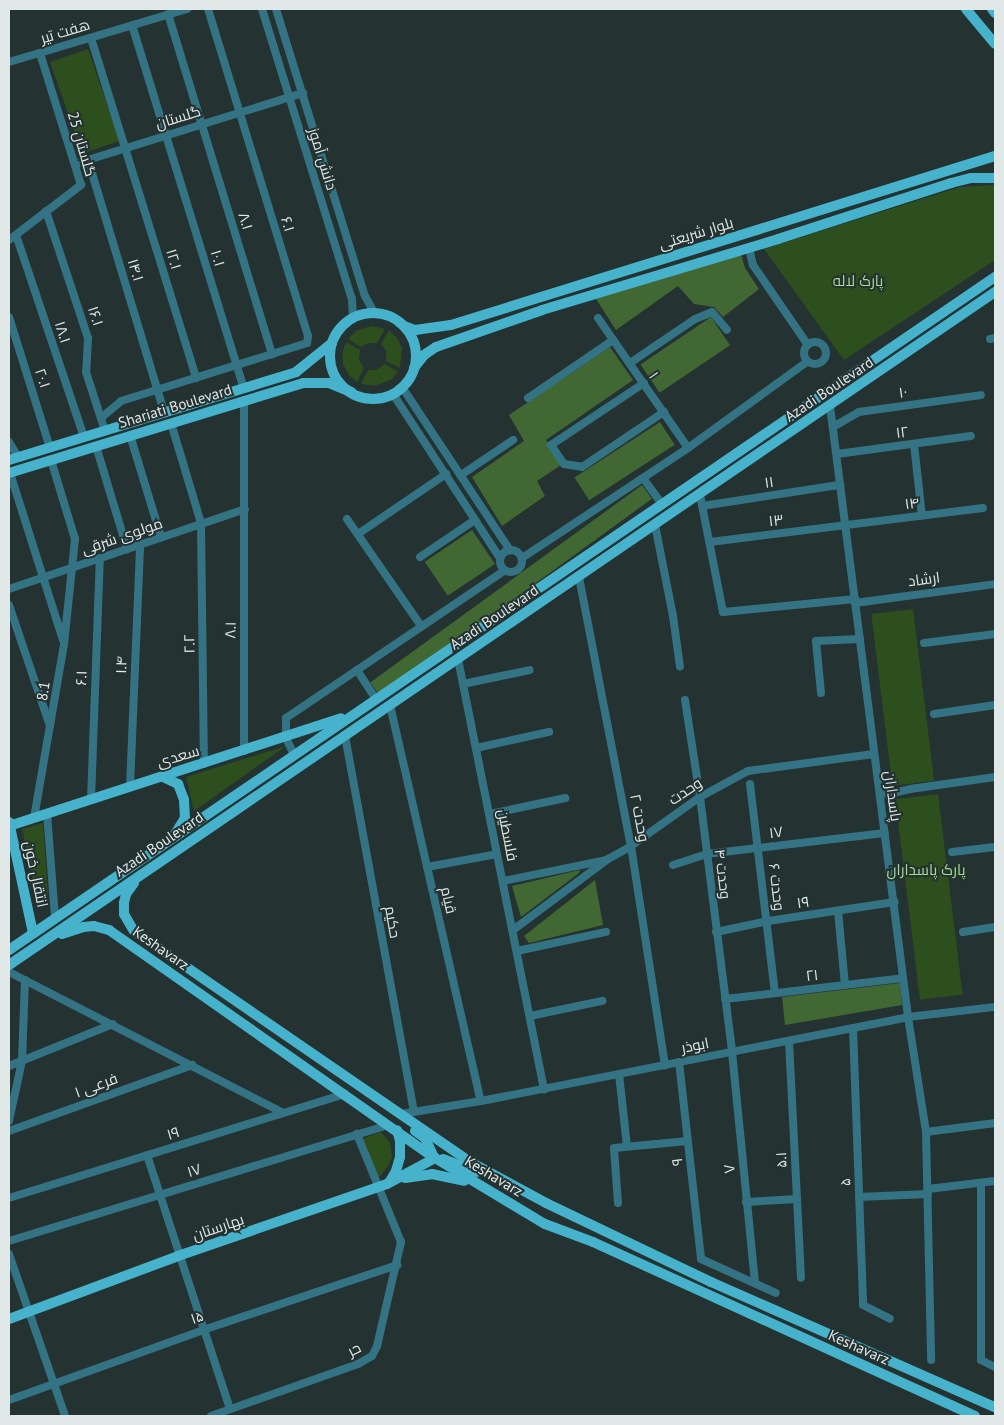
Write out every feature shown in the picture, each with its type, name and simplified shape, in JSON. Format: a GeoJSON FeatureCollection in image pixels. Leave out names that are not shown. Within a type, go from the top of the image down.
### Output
{"type":"FeatureCollection","features":[{"type":"Feature","properties":{"kind":"main road"},"geometry":{"type":"LineString","coordinates":[[966,9],[995,44]]}},
{"type":"Feature","properties":{"kind":"main road"},"geometry":{"type":"LineString","coordinates":[[992,9],[995,13]]}},
{"type":"Feature","properties":{"kind":"main road","name":"بلوار شریعتی"},"geometry":{"type":"LineString","coordinates":[[404,326],[415,330],[451,325],[995,156]]}},
{"type":"Feature","properties":{"kind":"main road","name":"بلوار شریعتی"},"geometry":{"type":"LineString","coordinates":[[414,368],[424,355],[436,347],[457,339],[951,183],[970,178],[995,178]]}},
{"type":"Feature","properties":{"kind":"main road","name":"Azadi Boulevard"},"geometry":{"type":"LineString","coordinates":[[9,950],[995,277]]}},
{"type":"Feature","properties":{"kind":"main road","name":"Azadi Boulevard"},"geometry":{"type":"LineString","coordinates":[[9,965],[995,292]]}},
{"type":"Feature","properties":{"kind":"main road"},"geometry":{"type":"LineString","coordinates":[[374,312],[385,314],[404,326],[415,346],[414,368],[402,387],[393,394],[372,399],[351,392],[342,385],[333,371],[330,354],[332,343],[340,328],[352,318],[374,312]]}},
{"type":"Feature","properties":{"kind":"main road","name":"Shariati Boulevard"},"geometry":{"type":"LineString","coordinates":[[14,459],[296,372],[332,343]]}},
{"type":"Feature","properties":{"kind":"main road"},"geometry":{"type":"LineString","coordinates":[[296,372],[304,374],[306,378],[303,384]]}},
{"type":"Feature","properties":{"kind":"main road","name":"Shariati Boulevard"},"geometry":{"type":"LineString","coordinates":[[9,473],[244,400],[303,384],[330,383],[351,392]]}},
{"type":"Feature","properties":{"kind":"main road"},"geometry":{"type":"LineString","coordinates":[[534,591],[542,602]]}},
{"type":"Feature","properties":{"kind":"main road","name":"سعدی"},"geometry":{"type":"LineString","coordinates":[[9,824],[34,818],[286,738],[355,713]]}},
{"type":"Feature","properties":{"kind":"main road"},"geometry":{"type":"LineString","coordinates":[[163,777],[178,784],[184,800],[185,818],[173,838]]}},
{"type":"Feature","properties":{"kind":"main road","name":"انتقال خون"},"geometry":{"type":"LineString","coordinates":[[9,824],[33,933]]}},
{"type":"Feature","properties":{"kind":"main road","name":"Keshavarz"},"geometry":{"type":"LineString","coordinates":[[145,872],[126,894],[124,914],[134,931],[472,1163],[546,1203],[685,1269],[995,1407]]}},
{"type":"Feature","properties":{"kind":"main road"},"geometry":{"type":"LineString","coordinates":[[109,930],[90,910],[92,898],[114,883],[116,876]]}},
{"type":"Feature","properties":{"kind":"main road","name":"Keshavarz"},"geometry":{"type":"LineString","coordinates":[[32,949],[83,926],[94,926],[109,930],[435,1158],[545,1224],[593,1242],[679,1283],[976,1416]]}},
{"type":"Feature","properties":{"kind":"main road"},"geometry":{"type":"LineString","coordinates":[[142,953],[149,943]]}},
{"type":"Feature","properties":{"kind":"main road"},"geometry":{"type":"LineString","coordinates":[[243,1024],[251,1012]]}},
{"type":"Feature","properties":{"kind":"main road"},"geometry":{"type":"LineString","coordinates":[[347,1078],[362,1094],[425,1138],[435,1158],[462,1165],[546,1203]]}},
{"type":"Feature","properties":{"kind":"main road"},"geometry":{"type":"LineString","coordinates":[[383,1185],[394,1175],[400,1158],[400,1142],[392,1128]]}},
{"type":"Feature","properties":{"kind":"main road","name":"بهارستان"},"geometry":{"type":"LineString","coordinates":[[9,1319],[178,1256],[383,1185],[435,1158]]}},
{"type":"Feature","properties":{"kind":"main road"},"geometry":{"type":"LineString","coordinates":[[383,1185],[408,1176],[432,1174],[474,1183]]}},
{"type":"Feature","properties":{"kind":"main road"},"geometry":{"type":"LineString","coordinates":[[679,1283],[685,1269]]}},
{"type":"Feature","properties":{"kind":"street","name":"هفت تیر"},"geometry":{"type":"LineString","coordinates":[[9,62],[187,9]]}},
{"type":"Feature","properties":{"kind":"street","name":"۶.۱"},"geometry":{"type":"LineString","coordinates":[[208,9],[308,336],[307,343],[272,354]]}},
{"type":"Feature","properties":{"kind":"street","name":"دانش آموز"},"geometry":{"type":"LineString","coordinates":[[262,9],[352,299],[352,318]]}},
{"type":"Feature","properties":{"kind":"street","name":"دانش آموز"},"geometry":{"type":"LineString","coordinates":[[276,9],[365,296],[374,312]]}},
{"type":"Feature","properties":{"kind":"street","name":"۸.۱"},"geometry":{"type":"LineString","coordinates":[[168,14],[272,354]]}},
{"type":"Feature","properties":{"kind":"street","name":"۱۰.۱"},"geometry":{"type":"LineString","coordinates":[[132,25],[244,388]]}},
{"type":"Feature","properties":{"kind":"street","name":"۱۲.۱"},"geometry":{"type":"LineString","coordinates":[[91,38],[127,148],[196,378]]}},
{"type":"Feature","properties":{"kind":"street","name":"گلستان 25"},"geometry":{"type":"LineString","coordinates":[[9,240],[81,184],[40,53]]}},
{"type":"Feature","properties":{"kind":"street","name":"گلستان"},"geometry":{"type":"LineString","coordinates":[[75,164],[303,93]]}},
{"type":"Feature","properties":{"kind":"street","name":"۱۴.۱"},"geometry":{"type":"LineString","coordinates":[[88,160],[164,412]]}},
{"type":"Feature","properties":{"kind":"street","name":"۱۶.۱"},"geometry":{"type":"LineString","coordinates":[[46,211],[88,338],[86,372],[105,431]]}},
{"type":"Feature","properties":{"kind":"street","name":"۱۸.۱"},"geometry":{"type":"LineString","coordinates":[[16,234],[84,437]]}},
{"type":"Feature","properties":{"kind":"street"},"geometry":{"type":"LineString","coordinates":[[749,248],[753,265],[808,345]]}},
{"type":"Feature","properties":{"kind":"street"},"geometry":{"type":"LineString","coordinates":[[630,363],[695,319],[712,312],[727,330]]}},
{"type":"Feature","properties":{"kind":"street","name":"۲۰.۱"},"geometry":{"type":"LineString","coordinates":[[9,317],[50,448]]}},
{"type":"Feature","properties":{"kind":"street","name":"۱"},"geometry":{"type":"LineString","coordinates":[[598,318],[688,448]]}},
{"type":"Feature","properties":{"kind":"street"},"geometry":{"type":"LineString","coordinates":[[528,398],[614,340]]}},
{"type":"Feature","properties":{"kind":"street"},"geometry":{"type":"LineString","coordinates":[[818,342],[824,346],[827,354],[821,363],[814,365],[807,362],[804,352],[808,345],[818,342]]}},
{"type":"Feature","properties":{"kind":"street"},"geometry":{"type":"LineString","coordinates":[[101,418],[121,401],[272,354]]}},
{"type":"Feature","properties":{"kind":"street"},"geometry":{"type":"LineString","coordinates":[[522,558],[688,448],[807,362]]}},
{"type":"Feature","properties":{"kind":"street"},"geometry":{"type":"LineString","coordinates":[[644,383],[551,445],[564,464],[582,467],[664,412]]}},
{"type":"Feature","properties":{"kind":"street"},"geometry":{"type":"LineString","coordinates":[[402,387],[510,550]]}},
{"type":"Feature","properties":{"kind":"street"},"geometry":{"type":"LineString","coordinates":[[393,394],[500,558],[500,565],[510,573],[517,571],[522,566],[522,558],[518,552],[510,550],[504,552],[500,558]]}},
{"type":"Feature","properties":{"kind":"street","name":"۱۰"},"geometry":{"type":"LineString","coordinates":[[833,427],[859,412],[982,395]]}},
{"type":"Feature","properties":{"kind":"street","name":"۸.۱"},"geometry":{"type":"LineString","coordinates":[[244,400],[244,751]]}},
{"type":"Feature","properties":{"kind":"street","name":"پاسداران"},"geometry":{"type":"LineString","coordinates":[[830,406],[874,754],[895,902],[908,1018],[926,1132],[931,1360]]}},
{"type":"Feature","properties":{"kind":"street"},"geometry":{"type":"LineString","coordinates":[[171,423],[201,523]]}},
{"type":"Feature","properties":{"kind":"street"},"geometry":{"type":"LineString","coordinates":[[130,436],[161,537]]}},
{"type":"Feature","properties":{"kind":"street","name":"۱۲"},"geometry":{"type":"LineString","coordinates":[[837,454],[971,436]]}},
{"type":"Feature","properties":{"kind":"street"},"geometry":{"type":"LineString","coordinates":[[461,475],[513,440]]}},
{"type":"Feature","properties":{"kind":"street"},"geometry":{"type":"LineString","coordinates":[[9,442],[14,459]]}},
{"type":"Feature","properties":{"kind":"street"},"geometry":{"type":"LineString","coordinates":[[914,444],[922,516]]}},
{"type":"Feature","properties":{"kind":"street"},"geometry":{"type":"LineString","coordinates":[[96,446],[127,549]]}},
{"type":"Feature","properties":{"kind":"street","name":"8.1"},"geometry":{"type":"LineString","coordinates":[[34,818],[64,644],[76,539],[51,460]]}},
{"type":"Feature","properties":{"kind":"street"},"geometry":{"type":"LineString","coordinates":[[9,473],[64,644]]}},
{"type":"Feature","properties":{"kind":"street"},"geometry":{"type":"LineString","coordinates":[[358,534],[446,474]]}},
{"type":"Feature","properties":{"kind":"street"},"geometry":{"type":"LineString","coordinates":[[642,478],[662,504]]}},
{"type":"Feature","properties":{"kind":"street","name":"۱۱"},"geometry":{"type":"LineString","coordinates":[[702,506],[840,485]]}},
{"type":"Feature","properties":{"kind":"street"},"geometry":{"type":"LineString","coordinates":[[700,494],[723,612],[855,601]]}},
{"type":"Feature","properties":{"kind":"street","name":"۱۴"},"geometry":{"type":"LineString","coordinates":[[845,526],[983,508]]}},
{"type":"Feature","properties":{"kind":"street","name":"مولوی شرقی"},"geometry":{"type":"LineString","coordinates":[[9,589],[245,509]]}},
{"type":"Feature","properties":{"kind":"street"},"geometry":{"type":"LineString","coordinates":[[347,519],[421,626]]}},
{"type":"Feature","properties":{"kind":"street"},"geometry":{"type":"LineString","coordinates":[[420,557],[475,520]]}},
{"type":"Feature","properties":{"kind":"street","name":"۲.۲"},"geometry":{"type":"LineString","coordinates":[[201,523],[204,764]]}},
{"type":"Feature","properties":{"kind":"street"},"geometry":{"type":"LineString","coordinates":[[655,525],[674,616],[680,667]]}},
{"type":"Feature","properties":{"kind":"street","name":"۱۳"},"geometry":{"type":"LineString","coordinates":[[710,542],[845,526]]}},
{"type":"Feature","properties":{"kind":"street","name":"۱.۴"},"geometry":{"type":"LineString","coordinates":[[130,787],[140,544]]}},
{"type":"Feature","properties":{"kind":"street","name":"۶.۱"},"geometry":{"type":"LineString","coordinates":[[90,800],[100,558]]}},
{"type":"Feature","properties":{"kind":"street"},"geometry":{"type":"LineString","coordinates":[[294,755],[286,738],[286,718],[504,570]]}},
{"type":"Feature","properties":{"kind":"street","name":"وحدت ۲"},"geometry":{"type":"LineString","coordinates":[[578,577],[631,846],[665,1065]]}},
{"type":"Feature","properties":{"kind":"street","name":"ارشاد"},"geometry":{"type":"LineString","coordinates":[[855,601],[995,584]]}},
{"type":"Feature","properties":{"kind":"street"},"geometry":{"type":"LineString","coordinates":[[9,605],[51,728]]}},
{"type":"Feature","properties":{"kind":"street"},"geometry":{"type":"LineString","coordinates":[[924,643],[995,634]]}},
{"type":"Feature","properties":{"kind":"street"},"geometry":{"type":"LineString","coordinates":[[821,693],[816,641],[860,639]]}},
{"type":"Feature","properties":{"kind":"street","name":"فلسطین"},"geometry":{"type":"LineString","coordinates":[[458,659],[544,1089]]}},
{"type":"Feature","properties":{"kind":"street"},"geometry":{"type":"LineString","coordinates":[[357,670],[376,699]]}},
{"type":"Feature","properties":{"kind":"street"},"geometry":{"type":"LineString","coordinates":[[463,684],[530,670]]}},
{"type":"Feature","properties":{"kind":"street","name":"وحدت ۴"},"geometry":{"type":"LineString","coordinates":[[685,700],[700,797],[732,1052]]}},
{"type":"Feature","properties":{"kind":"street","name":"قیام"},"geometry":{"type":"LineString","coordinates":[[390,705],[481,1101]]}},
{"type":"Feature","properties":{"kind":"street"},"geometry":{"type":"LineString","coordinates":[[934,714],[995,705]]}},
{"type":"Feature","properties":{"kind":"street"},"geometry":{"type":"LineString","coordinates":[[476,748],[549,732]]}},
{"type":"Feature","properties":{"kind":"street","name":"حکیم"},"geometry":{"type":"LineString","coordinates":[[345,736],[414,1112]]}},
{"type":"Feature","properties":{"kind":"street","name":"وحدت"},"geometry":{"type":"LineString","coordinates":[[513,930],[608,859],[631,846],[700,797],[748,770],[874,754]]}},
{"type":"Feature","properties":{"kind":"street"},"geometry":{"type":"LineString","coordinates":[[880,796],[910,789],[995,777]]}},
{"type":"Feature","properties":{"kind":"street","name":"وحدت ۶"},"geometry":{"type":"LineString","coordinates":[[750,784],[768,921],[775,993]]}},
{"type":"Feature","properties":{"kind":"street"},"geometry":{"type":"LineString","coordinates":[[490,814],[565,798]]}},
{"type":"Feature","properties":{"kind":"street"},"geometry":{"type":"LineString","coordinates":[[48,813],[55,918]]}},
{"type":"Feature","properties":{"kind":"street","name":"۱۷"},"geometry":{"type":"LineString","coordinates":[[673,865],[706,854],[885,833]]}},
{"type":"Feature","properties":{"kind":"street"},"geometry":{"type":"LineString","coordinates":[[952,852],[995,847]]}},
{"type":"Feature","properties":{"kind":"street"},"geometry":{"type":"LineString","coordinates":[[428,867],[498,854]]}},
{"type":"Feature","properties":{"kind":"street"},"geometry":{"type":"LineString","coordinates":[[503,881],[608,859]]}},
{"type":"Feature","properties":{"kind":"street","name":"۱۹"},"geometry":{"type":"LineString","coordinates":[[716,932],[768,921],[895,902]]}},
{"type":"Feature","properties":{"kind":"street"},"geometry":{"type":"LineString","coordinates":[[838,911],[845,985]]}},
{"type":"Feature","properties":{"kind":"street"},"geometry":{"type":"LineString","coordinates":[[963,932],[995,927]]}},
{"type":"Feature","properties":{"kind":"street"},"geometry":{"type":"LineString","coordinates":[[517,951],[606,932]]}},
{"type":"Feature","properties":{"kind":"street"},"geometry":{"type":"LineString","coordinates":[[9,972],[283,1113]]}},
{"type":"Feature","properties":{"kind":"street","name":"۲۱"},"geometry":{"type":"LineString","coordinates":[[725,998],[903,978]]}},
{"type":"Feature","properties":{"kind":"street"},"geometry":{"type":"LineString","coordinates":[[9,1121],[22,1061],[25,980]]}},
{"type":"Feature","properties":{"kind":"street"},"geometry":{"type":"LineString","coordinates":[[530,1016],[602,1001]]}},
{"type":"Feature","properties":{"kind":"street","name":"ابوذر"},"geometry":{"type":"LineString","coordinates":[[401,1114],[481,1101],[908,1018],[995,1007]]}},
{"type":"Feature","properties":{"kind":"street"},"geometry":{"type":"LineString","coordinates":[[9,1066],[113,1024]]}},
{"type":"Feature","properties":{"kind":"street","name":"۵"},"geometry":{"type":"LineString","coordinates":[[853,1028],[863,1305],[890,1319]]}},
{"type":"Feature","properties":{"kind":"street","name":"۵.۱"},"geometry":{"type":"LineString","coordinates":[[789,1041],[801,1278]]}},
{"type":"Feature","properties":{"kind":"street","name":"۷"},"geometry":{"type":"LineString","coordinates":[[732,1052],[755,1283]]}},
{"type":"Feature","properties":{"kind":"street","name":"۹"},"geometry":{"type":"LineString","coordinates":[[679,1062],[701,1259],[755,1283]]}},
{"type":"Feature","properties":{"kind":"street","name":"فرعی ۱"},"geometry":{"type":"LineString","coordinates":[[9,1131],[192,1065]]}},
{"type":"Feature","properties":{"kind":"street"},"geometry":{"type":"LineString","coordinates":[[619,1074],[627,1147]]}},
{"type":"Feature","properties":{"kind":"street","name":"۱۹"},"geometry":{"type":"LineString","coordinates":[[9,1198],[345,1094]]}},
{"type":"Feature","properties":{"kind":"street"},"geometry":{"type":"LineString","coordinates":[[926,1132],[995,1123]]}},
{"type":"Feature","properties":{"kind":"street","name":"۱۷"},"geometry":{"type":"LineString","coordinates":[[9,1241],[357,1134],[392,1128]]}},
{"type":"Feature","properties":{"kind":"street"},"geometry":{"type":"LineString","coordinates":[[357,1134],[383,1185]]}},
{"type":"Feature","properties":{"kind":"street"},"geometry":{"type":"LineString","coordinates":[[618,1203],[614,1148],[688,1142]]}},
{"type":"Feature","properties":{"kind":"street"},"geometry":{"type":"LineString","coordinates":[[147,1155],[178,1256],[230,1409]]}},
{"type":"Feature","properties":{"kind":"street"},"geometry":{"type":"LineString","coordinates":[[859,1197],[928,1191],[995,1181]]}},
{"type":"Feature","properties":{"kind":"street"},"geometry":{"type":"LineString","coordinates":[[981,1183],[981,1360],[995,1367]]}},
{"type":"Feature","properties":{"kind":"street","name":"حر"},"geometry":{"type":"LineString","coordinates":[[211,1416],[358,1364],[372,1356],[377,1346],[401,1242],[383,1185]]}},
{"type":"Feature","properties":{"kind":"street"},"geometry":{"type":"LineString","coordinates":[[746,1202],[797,1199]]}},
{"type":"Feature","properties":{"kind":"street"},"geometry":{"type":"LineString","coordinates":[[9,1254],[64,1416]]}},
{"type":"Feature","properties":{"kind":"street","name":"۱۵"},"geometry":{"type":"LineString","coordinates":[[9,1400],[203,1330],[397,1265]]}},
{"type":"Feature","properties":{"kind":"street"},"geometry":{"type":"LineString","coordinates":[[755,1283],[776,1293]]}},
{"type":"Feature","properties":{"kind":"green space"},"geometry":{"type":"Polygon","coordinates":[[[88,49],[120,141],[82,154],[50,62],[88,49]]]}},
{"type":"Feature","properties":{"kind":"green space","name":"پارک لاله"},"geometry":{"type":"Polygon","coordinates":[[[995,185],[995,260],[844,360],[764,249],[960,187],[995,185]]]}},
{"type":"Feature","properties":{"kind":"green space"},"geometry":{"type":"Polygon","coordinates":[[[741,254],[745,268],[759,289],[723,317],[714,307],[694,304],[678,286],[616,330],[596,299],[741,254]]]}},
{"type":"Feature","properties":{"kind":"green space"},"geometry":{"type":"Polygon","coordinates":[[[711,317],[730,345],[660,393],[641,365],[711,317]]]}},
{"type":"Feature","properties":{"kind":"green space"},"geometry":{"type":"Polygon","coordinates":[[[373,326],[385,329],[377,343],[368,343],[361,347],[348,339],[357,330],[373,326]]]}},
{"type":"Feature","properties":{"kind":"green space"},"geometry":{"type":"Polygon","coordinates":[[[389,330],[398,339],[402,348],[400,368],[386,361],[386,351],[381,344],[389,330]]]}},
{"type":"Feature","properties":{"kind":"green space"},"geometry":{"type":"Polygon","coordinates":[[[346,342],[360,350],[359,360],[364,368],[357,382],[349,375],[343,364],[343,351],[346,342]]]}},
{"type":"Feature","properties":{"kind":"green space"},"geometry":{"type":"Polygon","coordinates":[[[610,347],[633,380],[546,440],[561,465],[537,481],[545,496],[502,526],[472,477],[524,441],[509,415],[610,347]]]}},
{"type":"Feature","properties":{"kind":"green space"},"geometry":{"type":"Polygon","coordinates":[[[385,364],[398,372],[392,379],[375,386],[361,384],[368,370],[376,370],[385,364]]]}},
{"type":"Feature","properties":{"kind":"green space"},"geometry":{"type":"Polygon","coordinates":[[[660,422],[675,445],[589,500],[574,478],[660,422]]]}},
{"type":"Feature","properties":{"kind":"green space"},"geometry":{"type":"Polygon","coordinates":[[[642,485],[652,499],[380,696],[370,682],[642,485]]]}},
{"type":"Feature","properties":{"kind":"green space"},"geometry":{"type":"Polygon","coordinates":[[[472,530],[495,564],[448,596],[425,562],[472,530]]]}},
{"type":"Feature","properties":{"kind":"green space"},"geometry":{"type":"Polygon","coordinates":[[[913,609],[934,781],[892,786],[871,614],[913,609]]]}},
{"type":"Feature","properties":{"kind":"green space"},"geometry":{"type":"Polygon","coordinates":[[[286,746],[194,811],[186,777],[286,746]]]}},
{"type":"Feature","properties":{"kind":"green space","name":"پارک پاسداران"},"geometry":{"type":"Polygon","coordinates":[[[938,794],[963,994],[920,1000],[895,799],[938,794]]]}},
{"type":"Feature","properties":{"kind":"green space"},"geometry":{"type":"Polygon","coordinates":[[[43,823],[48,895],[44,901],[36,895],[22,829],[43,823]]]}},
{"type":"Feature","properties":{"kind":"green space"},"geometry":{"type":"Polygon","coordinates":[[[580,870],[579,873],[521,917],[512,886],[580,870]]]}},
{"type":"Feature","properties":{"kind":"green space"},"geometry":{"type":"Polygon","coordinates":[[[595,880],[603,925],[529,943],[524,936],[595,880]]]}},
{"type":"Feature","properties":{"kind":"green space"},"geometry":{"type":"Polygon","coordinates":[[[900,983],[902,1005],[785,1025],[782,997],[900,983]]]}},
{"type":"Feature","properties":{"kind":"green space"},"geometry":{"type":"Polygon","coordinates":[[[381,1132],[390,1143],[392,1156],[389,1165],[378,1179],[362,1139],[381,1132]]]}}]}
